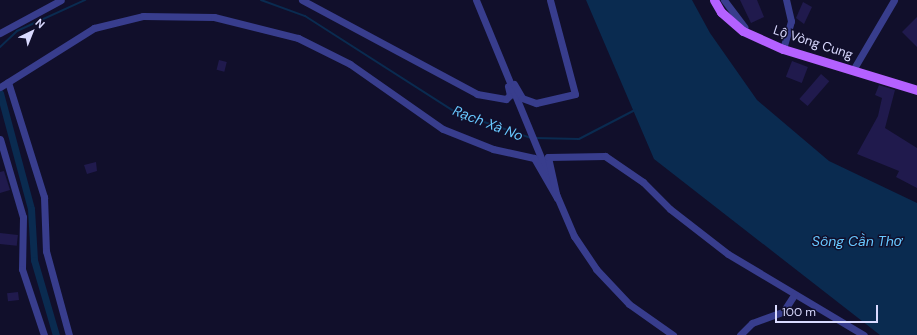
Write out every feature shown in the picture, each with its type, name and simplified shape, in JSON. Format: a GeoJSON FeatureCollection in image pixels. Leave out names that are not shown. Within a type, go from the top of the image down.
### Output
{"type":"FeatureCollection","features":[{"type":"Feature","properties":{"kind":"main road","name":"Lộ Vòng Cung"},"geometry":{"type":"LineString","coordinates":[[714,0],[729,20],[750,35],[783,49],[917,90]]}},
{"type":"Feature","properties":{"kind":"street"},"geometry":{"type":"LineString","coordinates":[[0,33],[61,0]]}},
{"type":"Feature","properties":{"kind":"street"},"geometry":{"type":"LineString","coordinates":[[302,0],[477,94],[506,99],[510,95],[508,78]]}},
{"type":"Feature","properties":{"kind":"street"},"geometry":{"type":"LineString","coordinates":[[476,0],[574,236],[606,280],[629,304],[673,335]]}},
{"type":"Feature","properties":{"kind":"street"},"geometry":{"type":"LineString","coordinates":[[508,78],[529,102],[543,104],[575,94],[550,0]]}},
{"type":"Feature","properties":{"kind":"street"},"geometry":{"type":"LineString","coordinates":[[724,0],[750,35]]}},
{"type":"Feature","properties":{"kind":"street"},"geometry":{"type":"LineString","coordinates":[[783,49],[791,21],[786,0]]}},
{"type":"Feature","properties":{"kind":"street"},"geometry":{"type":"LineString","coordinates":[[854,70],[894,0]]}},
{"type":"Feature","properties":{"kind":"street"},"geometry":{"type":"LineString","coordinates":[[69,335],[46,251],[44,197],[5,84],[86,32],[133,18],[196,15],[253,24],[298,38],[350,64],[425,119],[456,135],[534,158],[557,198]]}},
{"type":"Feature","properties":{"kind":"street"},"geometry":{"type":"LineString","coordinates":[[0,139],[23,217],[22,270],[44,335]]}},
{"type":"Feature","properties":{"kind":"street"},"geometry":{"type":"LineString","coordinates":[[557,198],[548,157],[605,156],[643,182],[670,209],[728,254],[794,295],[864,335]]}},
{"type":"Feature","properties":{"kind":"street"},"geometry":{"type":"LineString","coordinates":[[740,335],[752,323],[783,312],[794,295]]}},
{"type":"Feature","properties":{"kind":"water","name":"Sông Cần Thơ"},"geometry":{"type":"Polygon","coordinates":[[[586,0],[692,0],[710,33],[757,100],[829,161],[917,203],[917,335],[880,335],[654,159],[586,0]]]}},
{"type":"Feature","properties":{"kind":"building"},"geometry":{"type":"Polygon","coordinates":[[[740,0],[757,0],[764,17],[751,23],[740,0]]]}},
{"type":"Feature","properties":{"kind":"building"},"geometry":{"type":"Polygon","coordinates":[[[803,2],[812,7],[804,24],[796,18],[803,2]]]}},
{"type":"Feature","properties":{"kind":"building"},"geometry":{"type":"Polygon","coordinates":[[[917,17],[917,47],[902,32],[917,17]]]}},
{"type":"Feature","properties":{"kind":"building"},"geometry":{"type":"Polygon","coordinates":[[[219,60],[227,62],[224,72],[217,70],[219,60]]]}},
{"type":"Feature","properties":{"kind":"building"},"geometry":{"type":"Polygon","coordinates":[[[792,61],[808,67],[802,83],[786,77],[792,61]]]}},
{"type":"Feature","properties":{"kind":"building"},"geometry":{"type":"Polygon","coordinates":[[[821,74],[829,81],[808,106],[799,99],[821,74]]]}},
{"type":"Feature","properties":{"kind":"building"},"geometry":{"type":"Polygon","coordinates":[[[879,85],[895,90],[885,128],[917,148],[917,188],[896,177],[899,171],[857,154],[878,116],[882,98],[875,95],[879,85]]]}},
{"type":"Feature","properties":{"kind":"building"},"geometry":{"type":"Polygon","coordinates":[[[96,162],[97,171],[87,174],[84,165],[96,162]]]}},
{"type":"Feature","properties":{"kind":"building"},"geometry":{"type":"Polygon","coordinates":[[[4,171],[10,190],[0,193],[0,172],[4,171]]]}},
{"type":"Feature","properties":{"kind":"building"},"geometry":{"type":"Polygon","coordinates":[[[0,233],[18,235],[17,246],[0,244],[0,233]]]}},
{"type":"Feature","properties":{"kind":"building"},"geometry":{"type":"Polygon","coordinates":[[[18,292],[19,300],[8,301],[7,293],[18,292]]]}},
{"type":"Feature","properties":{"kind":"waterway","name":"Rạch Xà No"},"geometry":{"type":"LineString","coordinates":[[0,47],[17,31],[85,0]]}},
{"type":"Feature","properties":{"kind":"waterway","name":"Rạch Xà No"},"geometry":{"type":"LineString","coordinates":[[261,0],[305,16],[455,112],[531,138]]}},
{"type":"Feature","properties":{"kind":"waterway"},"geometry":{"type":"LineString","coordinates":[[0,93],[31,209],[34,260],[56,335]]}},
{"type":"Feature","properties":{"kind":"waterway","name":"Rạch Xà No"},"geometry":{"type":"LineString","coordinates":[[535,138],[579,139],[635,110]]}}]}
